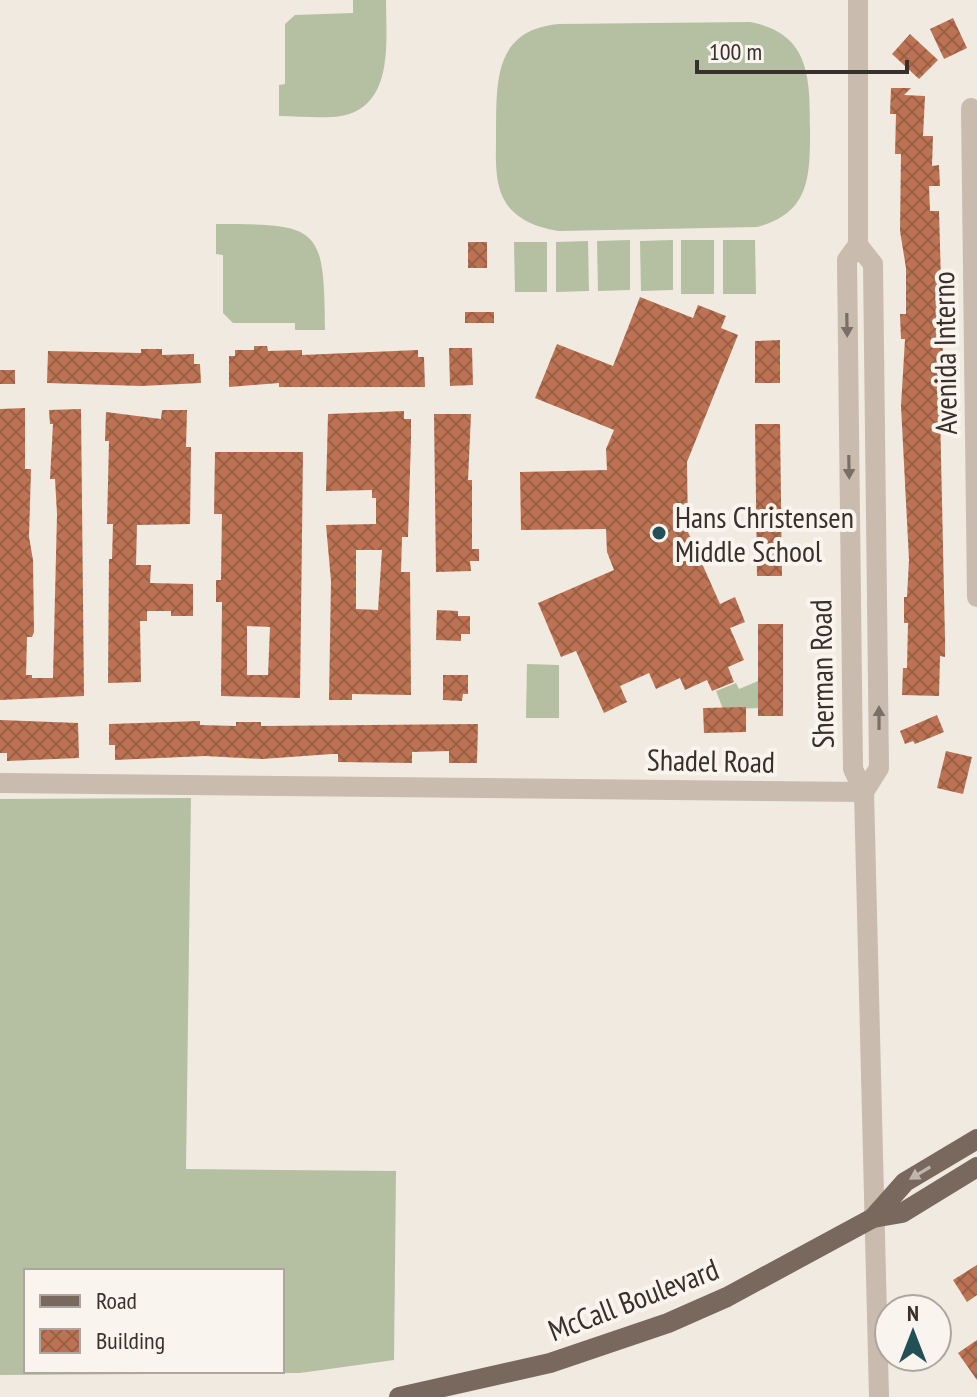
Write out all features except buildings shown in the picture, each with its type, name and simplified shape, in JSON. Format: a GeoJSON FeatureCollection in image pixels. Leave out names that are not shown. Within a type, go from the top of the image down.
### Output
{"type":"FeatureCollection","features":[{"type":"Feature","properties":{"kind":"main road","name":"McCall Boulevard"},"geometry":{"type":"LineString","coordinates":[[399,1397],[550,1363],[668,1323],[800,1260],[873,1218],[905,1182],[977,1139]]}},
{"type":"Feature","properties":{"kind":"main road","name":"McCall Boulevard"},"geometry":{"type":"LineString","coordinates":[[873,1218],[902,1213],[977,1167]]}},
{"type":"Feature","properties":{"kind":"street","name":"Sherman Road"},"geometry":{"type":"LineString","coordinates":[[858,0],[858,245],[847,260],[853,769],[864,792],[879,1397]]}},
{"type":"Feature","properties":{"kind":"street","name":"Avenida Interno"},"geometry":{"type":"LineString","coordinates":[[971,108],[977,597]]}},
{"type":"Feature","properties":{"kind":"street"},"geometry":{"type":"LineString","coordinates":[[858,245],[873,264],[880,675],[879,768],[864,792]]}},
{"type":"Feature","properties":{"kind":"street","name":"Shadel Road"},"geometry":{"type":"LineString","coordinates":[[0,783],[864,792]]}},
{"type":"Feature","properties":{"kind":"green space"},"geometry":{"type":"Polygon","coordinates":[[[353,0],[386,0],[384,69],[371,100],[358,110],[341,116],[279,116],[279,85],[285,84],[285,24],[295,15],[353,13],[353,0]]]}},
{"type":"Feature","properties":{"kind":"green space"},"geometry":{"type":"Polygon","coordinates":[[[750,22],[785,36],[795,47],[807,75],[810,128],[807,176],[798,202],[788,212],[775,221],[757,227],[559,231],[530,223],[506,203],[496,171],[498,80],[509,49],[521,37],[537,28],[559,24],[750,22]]]}},
{"type":"Feature","properties":{"kind":"green space"},"geometry":{"type":"Polygon","coordinates":[[[216,224],[277,226],[296,230],[309,238],[317,251],[322,270],[325,330],[295,330],[295,323],[233,323],[223,313],[223,255],[216,254],[216,224]]]}},
{"type":"Feature","properties":{"kind":"green space"},"geometry":{"type":"Polygon","coordinates":[[[630,240],[630,290],[598,291],[597,241],[630,240]]]}},
{"type":"Feature","properties":{"kind":"green space"},"geometry":{"type":"Polygon","coordinates":[[[673,240],[673,290],[641,291],[640,241],[673,240]]]}},
{"type":"Feature","properties":{"kind":"green space"},"geometry":{"type":"Polygon","coordinates":[[[681,240],[714,240],[714,294],[681,294],[681,240]]]}},
{"type":"Feature","properties":{"kind":"green space"},"geometry":{"type":"Polygon","coordinates":[[[723,240],[755,240],[756,294],[723,294],[723,240]]]}},
{"type":"Feature","properties":{"kind":"green space"},"geometry":{"type":"Polygon","coordinates":[[[588,241],[589,291],[556,292],[556,242],[588,241]]]}},
{"type":"Feature","properties":{"kind":"green space"},"geometry":{"type":"Polygon","coordinates":[[[514,242],[547,242],[547,292],[515,292],[514,242]]]}},
{"type":"Feature","properties":{"kind":"green space"},"geometry":{"type":"Polygon","coordinates":[[[527,664],[559,665],[559,718],[526,718],[527,664]]]}},
{"type":"Feature","properties":{"kind":"green space"},"geometry":{"type":"Polygon","coordinates":[[[763,679],[764,708],[723,709],[716,691],[736,683],[739,689],[763,679]]]}},
{"type":"Feature","properties":{"kind":"green space"},"geometry":{"type":"Polygon","coordinates":[[[191,798],[186,1169],[396,1171],[394,1360],[300,1373],[0,1375],[0,799],[191,798]]]}},
{"type":"Feature","properties":{"kind":"place","name":"Hans Christensen Middle School"},"geometry":{"type":"Point","coordinates":[659,533]}}]}
